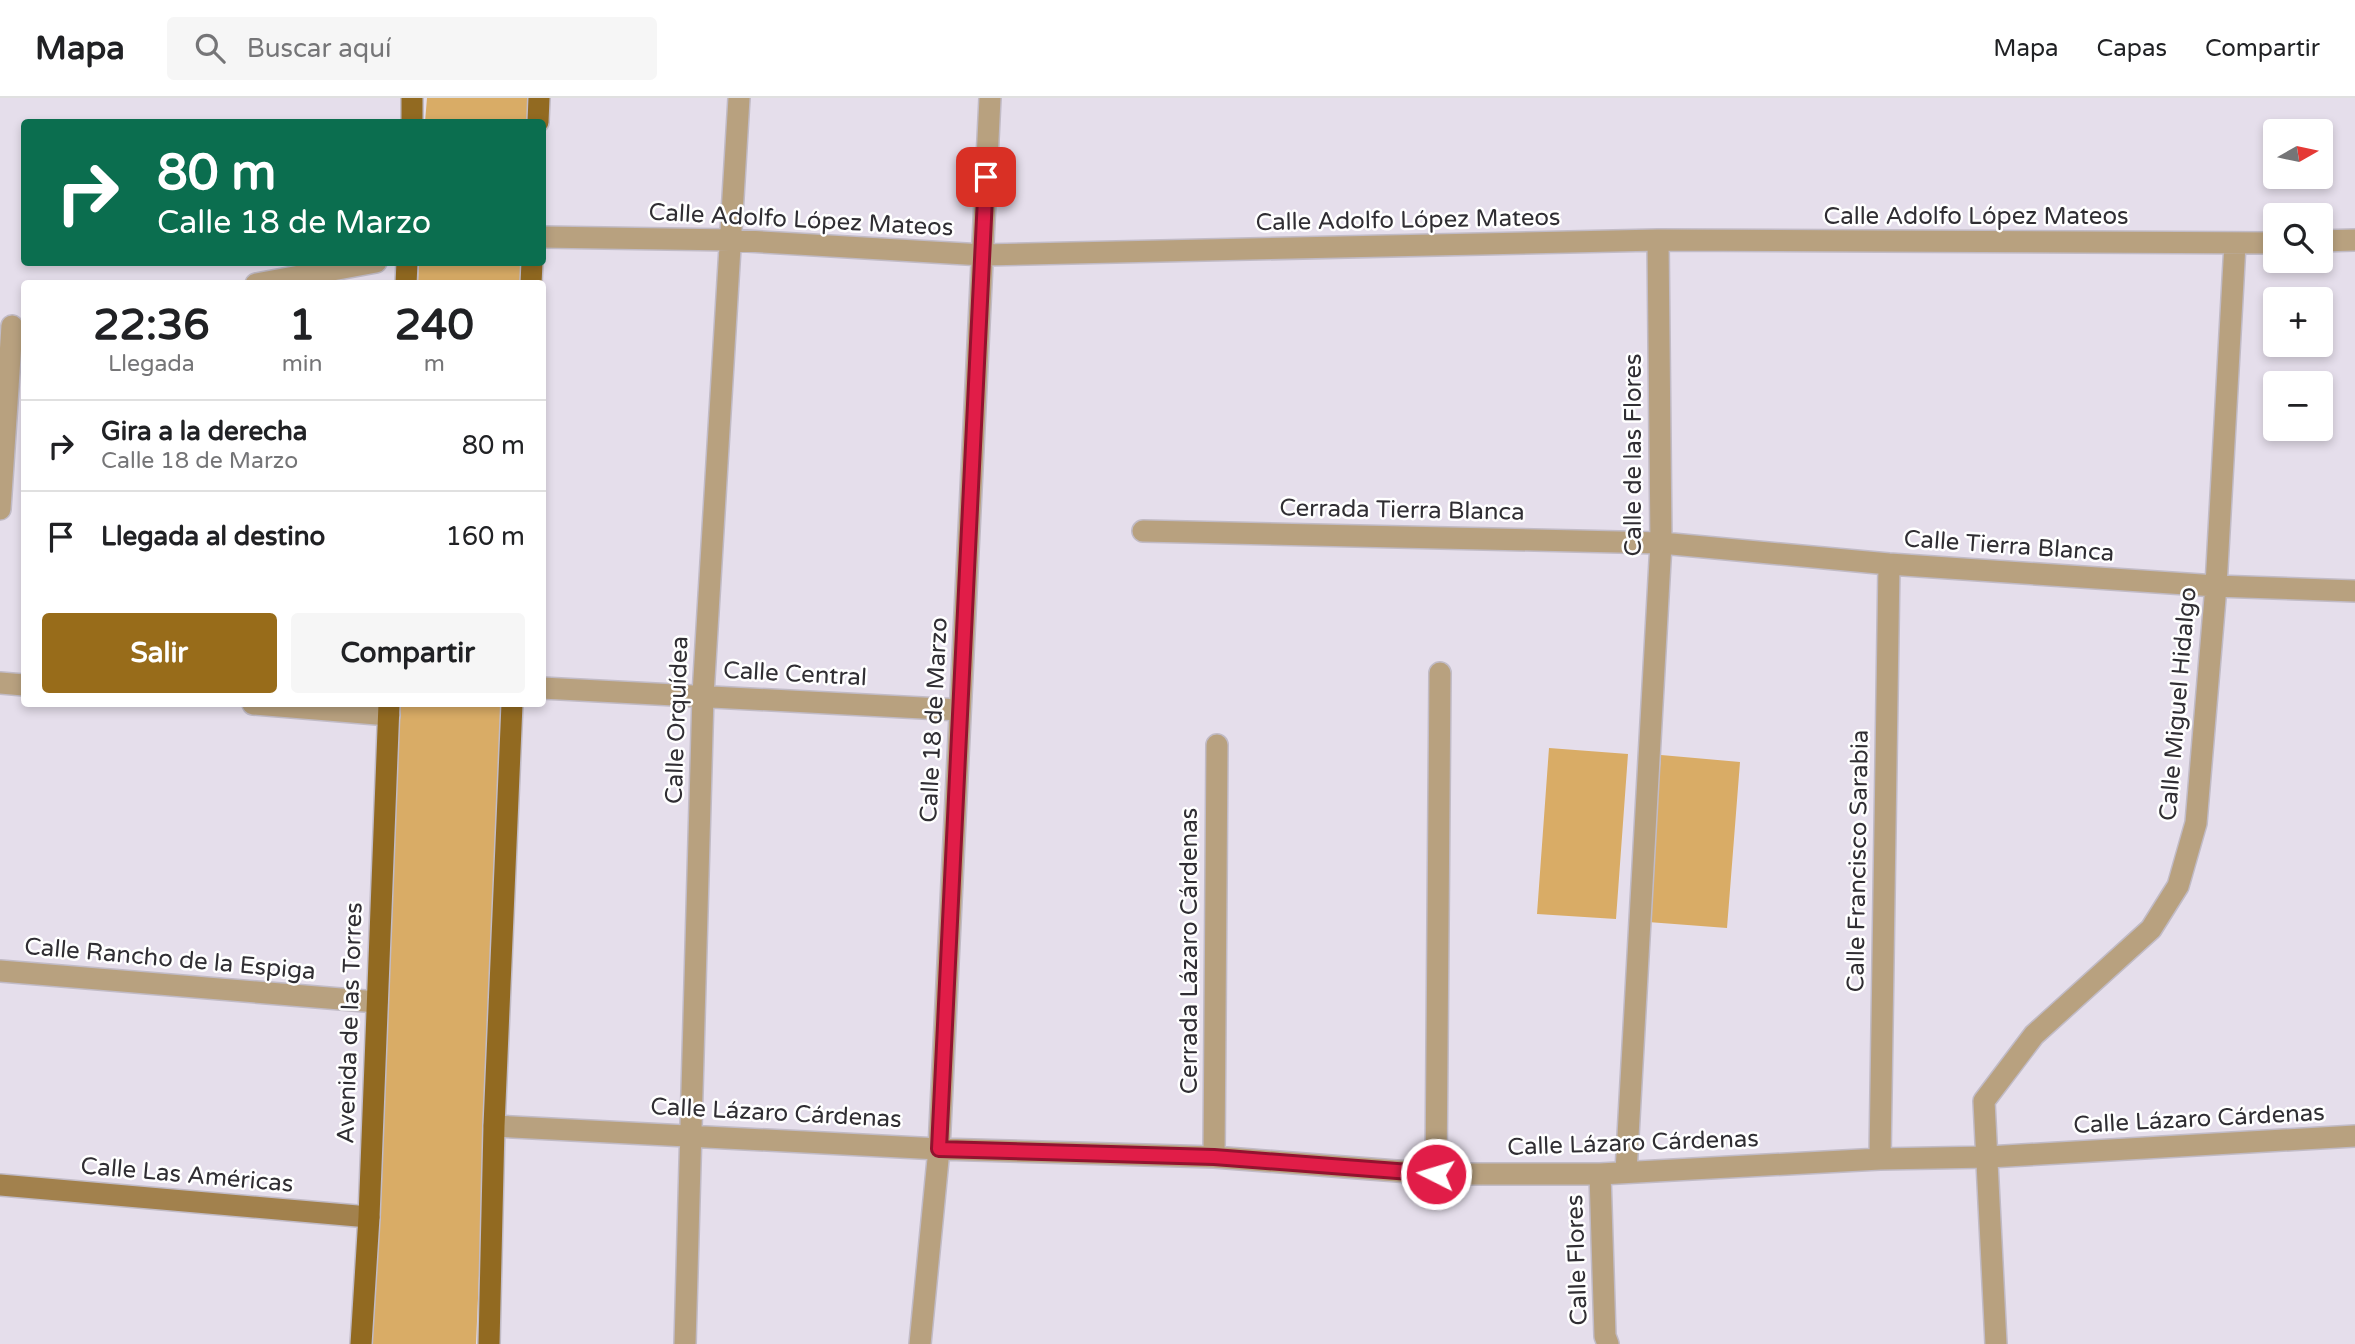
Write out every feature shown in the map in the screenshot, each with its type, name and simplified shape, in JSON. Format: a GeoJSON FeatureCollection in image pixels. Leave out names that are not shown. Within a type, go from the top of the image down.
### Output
{"type":"FeatureCollection","features":[{"type":"Feature","properties":{"kind":"main road"},"geometry":{"type":"LineString","coordinates":[[412,98],[412,119]]}},
{"type":"Feature","properties":{"kind":"main road"},"geometry":{"type":"LineString","coordinates":[[538,119],[539,98]]}},
{"type":"Feature","properties":{"kind":"main road"},"geometry":{"type":"LineString","coordinates":[[489,1344],[494,1126],[512,707]]}},
{"type":"Feature","properties":{"kind":"main road","name":"Avenida de las Torres"},"geometry":{"type":"LineString","coordinates":[[361,1344],[369,1217],[389,709]]}},
{"type":"Feature","properties":{"kind":"street","name":"Calle Orquídea"},"geometry":{"type":"LineString","coordinates":[[685,1344],[703,695],[739,98]]}},
{"type":"Feature","properties":{"kind":"street","name":"Calle 18 de Marzo"},"geometry":{"type":"LineString","coordinates":[[920,1344],[939,1149],[990,98]]}},
{"type":"Feature","properties":{"kind":"street","name":"Calle Adolfo López Mateos"},"geometry":{"type":"LineString","coordinates":[[546,237],[730,240],[983,255],[1658,240],[2263,243]]}},
{"type":"Feature","properties":{"kind":"street","name":"Calle de las Flores"},"geometry":{"type":"LineString","coordinates":[[1626,1172],[1661,543],[1658,240]]}},
{"type":"Feature","properties":{"kind":"street"},"geometry":{"type":"LineString","coordinates":[[2333,241],[2355,240]]}},
{"type":"Feature","properties":{"kind":"street","name":"Calle Miguel Hidalgo"},"geometry":{"type":"LineString","coordinates":[[1996,1344],[1984,1101],[2034,1035],[2151,929],[2178,886],[2196,823],[2216,586],[2235,244]]}},
{"type":"Feature","properties":{"kind":"street"},"geometry":{"type":"LineString","coordinates":[[278,280],[354,266]]}},
{"type":"Feature","properties":{"kind":"street"},"geometry":{"type":"LineString","coordinates":[[0,509],[12,326]]}},
{"type":"Feature","properties":{"kind":"street","name":"Cerrada Tierra Blanca"},"geometry":{"type":"LineString","coordinates":[[1143,531],[1661,543]]}},
{"type":"Feature","properties":{"kind":"street","name":"Calle Tierra Blanca"},"geometry":{"type":"LineString","coordinates":[[1661,543],[1889,564],[2216,586],[2355,592]]}},
{"type":"Feature","properties":{"kind":"street","name":"Calle Francisco Sarabia"},"geometry":{"type":"LineString","coordinates":[[1880,1159],[1889,564]]}},
{"type":"Feature","properties":{"kind":"street"},"geometry":{"type":"LineString","coordinates":[[1436,1174],[1440,673]]}},
{"type":"Feature","properties":{"kind":"street"},"geometry":{"type":"LineString","coordinates":[[0,683],[21,685]]}},
{"type":"Feature","properties":{"kind":"street","name":"Calle Central"},"geometry":{"type":"LineString","coordinates":[[546,688],[960,710]]}},
{"type":"Feature","properties":{"kind":"street"},"geometry":{"type":"LineString","coordinates":[[335,707],[389,709]]}},
{"type":"Feature","properties":{"kind":"street","name":"Cerrada Lázaro Cárdenas"},"geometry":{"type":"LineString","coordinates":[[1214,1157],[1217,745]]}},
{"type":"Feature","properties":{"kind":"street","name":"Calle Rancho de la Espiga"},"geometry":{"type":"LineString","coordinates":[[0,971],[377,1002]]}},
{"type":"Feature","properties":{"kind":"street","name":"Calle Lázaro Cárdenas"},"geometry":{"type":"LineString","coordinates":[[494,1126],[939,1149],[1214,1157],[1436,1174],[1600,1174],[1880,1159],[1988,1157],[2355,1136]]}},
{"type":"Feature","properties":{"kind":"street","name":"Calle Flores"},"geometry":{"type":"LineString","coordinates":[[1600,1174],[1605,1336],[1608,1344]]}},
{"type":"Feature","properties":{"kind":"street","name":"Calle Las Américas"},"geometry":{"type":"LineString","coordinates":[[0,1185],[369,1217]]}},
{"type":"Feature","properties":{"kind":"shaded area"},"geometry":{"type":"Polygon","coordinates":[[[427,98],[531,98],[529,119],[425,119],[427,98]]]}},
{"type":"Feature","properties":{"kind":"shaded area"},"geometry":{"type":"Polygon","coordinates":[[[419,266],[523,266],[522,280],[418,280],[419,266]]]}},
{"type":"Feature","properties":{"kind":"shaded area"},"geometry":{"type":"Polygon","coordinates":[[[398,707],[504,707],[476,1344],[369,1344],[398,707]]]}},
{"type":"Feature","properties":{"kind":"shaded area"},"geometry":{"type":"Polygon","coordinates":[[[1549,748],[1628,754],[1616,919],[1537,914],[1549,748]]]}},
{"type":"Feature","properties":{"kind":"shaded area"},"geometry":{"type":"Polygon","coordinates":[[[1661,755],[1740,762],[1727,928],[1648,922],[1661,755]]]}},
{"type":"Feature","properties":{"kind":"route"},"geometry":{"type":"LineString","coordinates":[[986,177],[939,1149],[1214,1157],[1436,1174]]}}]}
